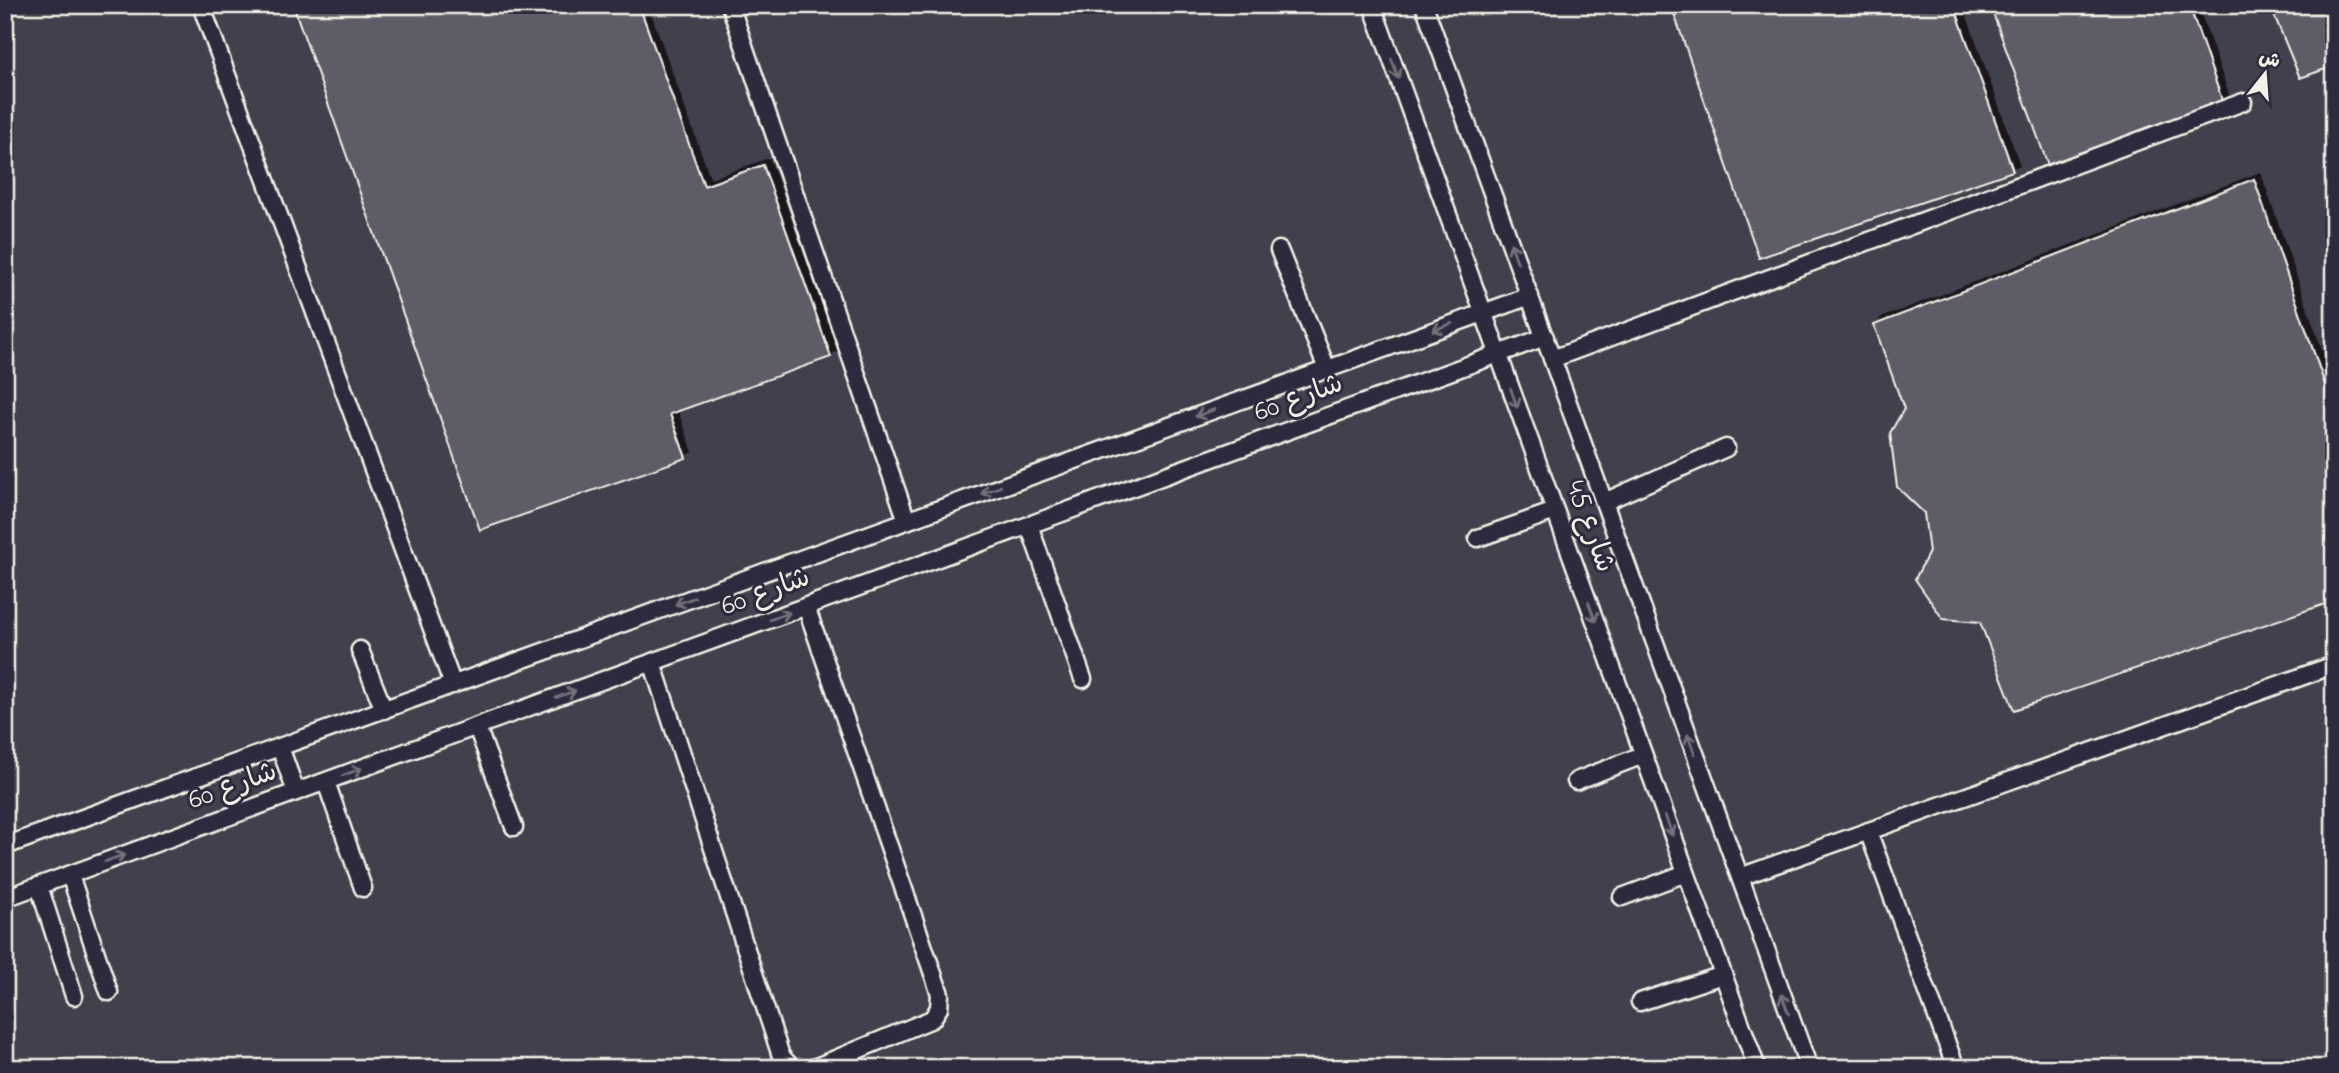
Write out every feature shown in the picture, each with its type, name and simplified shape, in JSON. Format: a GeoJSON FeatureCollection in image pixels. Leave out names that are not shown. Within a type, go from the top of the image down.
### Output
{"type":"FeatureCollection","features":[{"type":"Feature","properties":{"kind":"lane"},"geometry":{"type":"LineString","coordinates":[[201,5],[453,685]]}},
{"type":"Feature","properties":{"kind":"lane"},"geometry":{"type":"LineString","coordinates":[[730,5],[907,521]]}},
{"type":"Feature","properties":{"kind":"lane","name":"شارع 45"},"geometry":{"type":"LineString","coordinates":[[1371,5],[1757,1068]]}},
{"type":"Feature","properties":{"kind":"lane","name":"شارع 45"},"geometry":{"type":"LineString","coordinates":[[1424,5],[1808,1068]]}},
{"type":"Feature","properties":{"kind":"lane"},"geometry":{"type":"LineString","coordinates":[[1552,359],[2243,102]]}},
{"type":"Feature","properties":{"kind":"lane"},"geometry":{"type":"LineString","coordinates":[[1279,250],[1327,369]]}},
{"type":"Feature","properties":{"kind":"lane","name":"شارع 60"},"geometry":{"type":"LineString","coordinates":[[5,846],[1530,296]]}},
{"type":"Feature","properties":{"kind":"lane","name":"شارع 60"},"geometry":{"type":"LineString","coordinates":[[5,898],[1545,337]]}},
{"type":"Feature","properties":{"kind":"lane"},"geometry":{"type":"LineString","coordinates":[[1604,502],[1726,448]]}},
{"type":"Feature","properties":{"kind":"lane"},"geometry":{"type":"LineString","coordinates":[[1478,538],[1555,511]]}},
{"type":"Feature","properties":{"kind":"lane"},"geometry":{"type":"LineString","coordinates":[[1029,525],[1083,679]]}},
{"type":"Feature","properties":{"kind":"lane"},"geometry":{"type":"LineString","coordinates":[[806,606],[940,994],[939,1008],[932,1019],[814,1068]]}},
{"type":"Feature","properties":{"kind":"lane"},"geometry":{"type":"LineString","coordinates":[[360,650],[384,710]]}},
{"type":"Feature","properties":{"kind":"lane"},"geometry":{"type":"LineString","coordinates":[[652,662],[781,1056],[792,1068]]}},
{"type":"Feature","properties":{"kind":"lane"},"geometry":{"type":"LineString","coordinates":[[1740,877],[2334,665]]}},
{"type":"Feature","properties":{"kind":"lane"},"geometry":{"type":"LineString","coordinates":[[477,727],[514,827]]}},
{"type":"Feature","properties":{"kind":"lane"},"geometry":{"type":"LineString","coordinates":[[280,747],[296,792]]}},
{"type":"Feature","properties":{"kind":"lane"},"geometry":{"type":"LineString","coordinates":[[1576,781],[1643,755]]}},
{"type":"Feature","properties":{"kind":"lane"},"geometry":{"type":"LineString","coordinates":[[326,782],[363,888]]}},
{"type":"Feature","properties":{"kind":"lane"},"geometry":{"type":"LineString","coordinates":[[1868,831],[1956,1068]]}},
{"type":"Feature","properties":{"kind":"lane"},"geometry":{"type":"LineString","coordinates":[[1622,897],[1686,873]]}},
{"type":"Feature","properties":{"kind":"lane"},"geometry":{"type":"LineString","coordinates":[[70,875],[109,992]]}},
{"type":"Feature","properties":{"kind":"lane"},"geometry":{"type":"LineString","coordinates":[[39,886],[74,996]]}},
{"type":"Feature","properties":{"kind":"lane"},"geometry":{"type":"LineString","coordinates":[[1640,1002],[1723,975]]}},
{"type":"Feature","properties":{"kind":"shaded area"},"geometry":{"type":"Polygon","coordinates":[[[5,5],[2334,5],[2334,1068],[5,1068],[5,5]]]}},
{"type":"Feature","properties":{"kind":"building"},"geometry":{"type":"Polygon","coordinates":[[[293,5],[639,5],[704,186],[763,165],[831,357],[670,414],[686,458],[480,530],[293,5]]]}},
{"type":"Feature","properties":{"kind":"building"},"geometry":{"type":"Polygon","coordinates":[[[1671,5],[1954,5],[2013,171],[1759,258],[1671,5]]]}},
{"type":"Feature","properties":{"kind":"building"},"geometry":{"type":"Polygon","coordinates":[[[1990,5],[2189,5],[2224,106],[2049,168],[1990,5]]]}},
{"type":"Feature","properties":{"kind":"building"},"geometry":{"type":"Polygon","coordinates":[[[2270,5],[2334,5],[2334,66],[2300,78],[2270,5]]]}},
{"type":"Feature","properties":{"kind":"building"},"geometry":{"type":"Polygon","coordinates":[[[2254,179],[2334,411],[2334,601],[2014,710],[1980,622],[1943,619],[1915,579],[1929,552],[1924,513],[1897,487],[1890,433],[1904,409],[1874,325],[2254,179]]]}}]}
